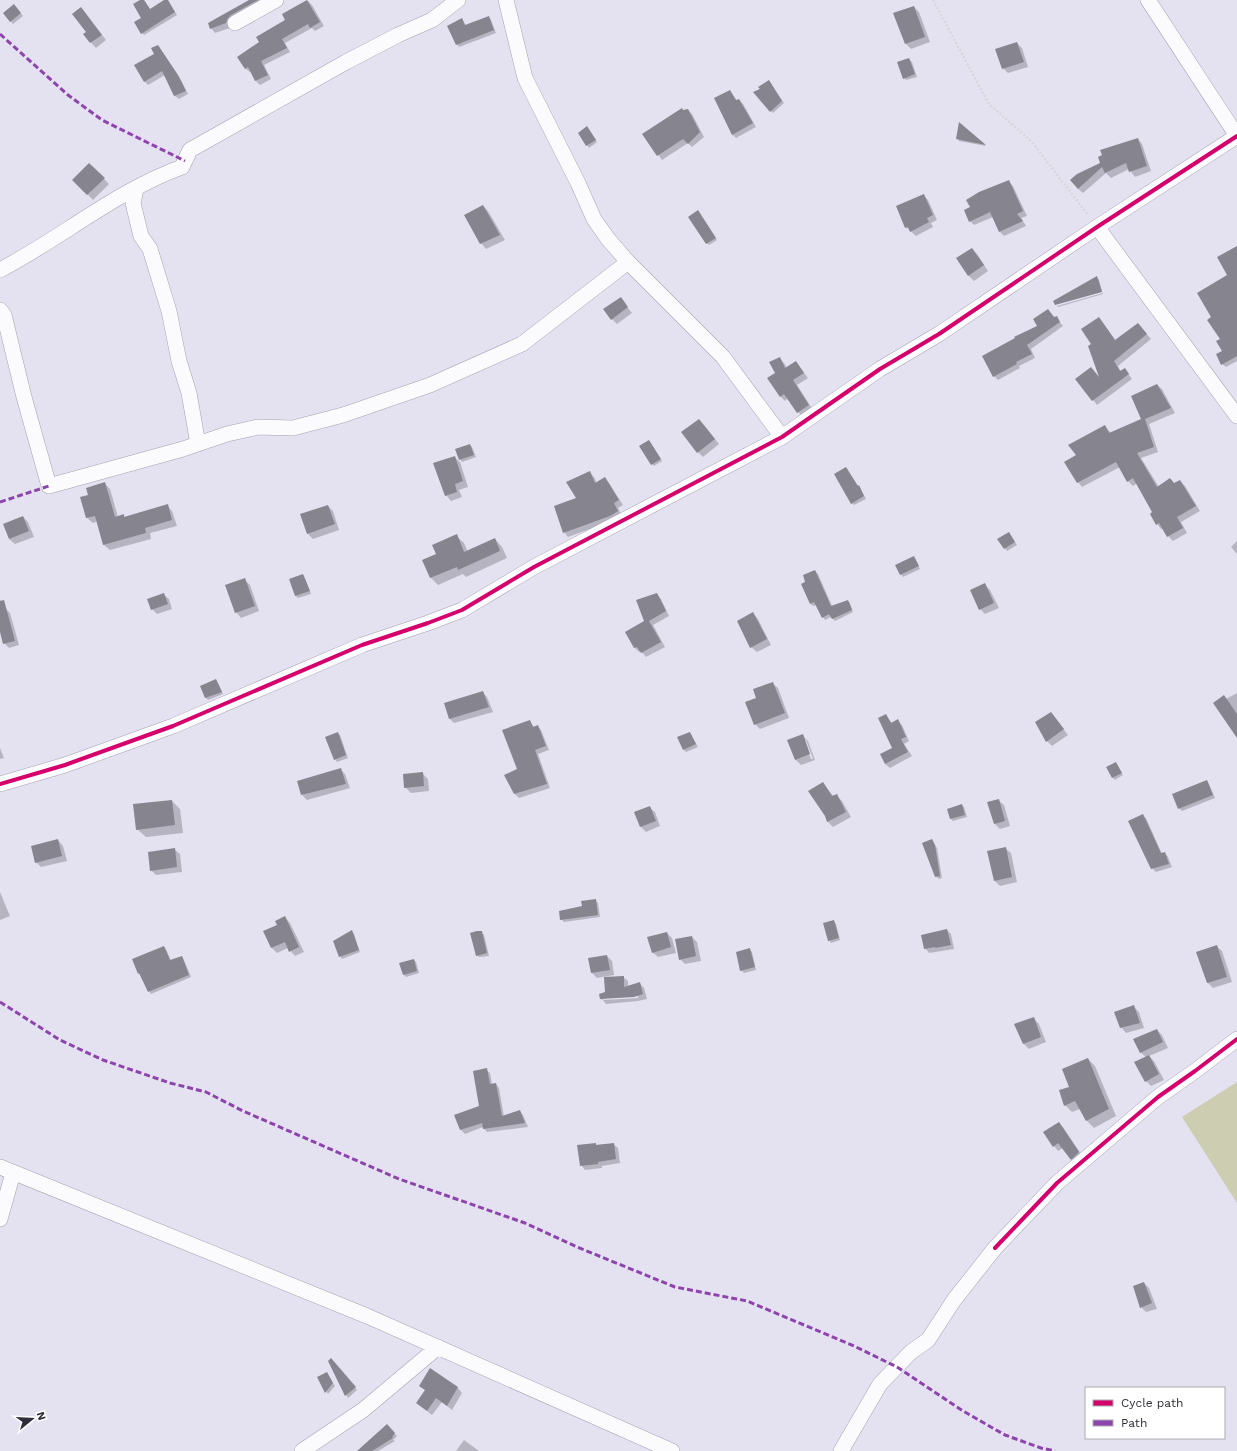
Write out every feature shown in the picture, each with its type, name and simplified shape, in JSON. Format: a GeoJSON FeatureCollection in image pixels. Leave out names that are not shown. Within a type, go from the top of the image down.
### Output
{"type":"FeatureCollection","features":[{"type":"Feature","properties":{"kind":"street"},"geometry":{"type":"LineString","coordinates":[[235,23],[276,0]]}},
{"type":"Feature","properties":{"kind":"street"},"geometry":{"type":"LineString","coordinates":[[0,270],[164,173],[182,167],[190,150],[216,134],[346,62],[398,35],[432,20],[458,0]]}},
{"type":"Feature","properties":{"kind":"street"},"geometry":{"type":"LineString","coordinates":[[506,0],[525,78],[578,183],[594,219],[608,239],[628,262],[723,357],[782,437]]}},
{"type":"Feature","properties":{"kind":"street"},"geometry":{"type":"LineString","coordinates":[[0,784],[65,765],[173,726],[362,645],[462,610],[534,567],[782,437],[880,369],[939,334],[1097,227],[1237,136],[1148,0]]}},
{"type":"Feature","properties":{"kind":"street"},"geometry":{"type":"LineString","coordinates":[[136,189],[133,203],[141,236],[150,249],[169,311],[179,361],[189,393],[198,444]]}},
{"type":"Feature","properties":{"kind":"street"},"geometry":{"type":"LineString","coordinates":[[1097,227],[1237,416]]}},
{"type":"Feature","properties":{"kind":"street"},"geometry":{"type":"LineString","coordinates":[[0,310],[4,315],[24,397],[49,486],[198,444],[227,434],[258,427],[293,428],[343,415],[430,385],[522,344],[628,262]]}},
{"type":"Feature","properties":{"kind":"street"},"geometry":{"type":"LineString","coordinates":[[841,1451],[880,1384],[911,1352],[928,1340],[954,1300],[995,1248],[1056,1183],[1158,1097],[1237,1039]]}},
{"type":"Feature","properties":{"kind":"street"},"geometry":{"type":"LineString","coordinates":[[0,1219],[7,1170],[353,1310],[672,1451]]}},
{"type":"Feature","properties":{"kind":"street"},"geometry":{"type":"LineString","coordinates":[[302,1451],[363,1410],[438,1347]]}},
{"type":"Feature","properties":{"kind":"path"},"geometry":{"type":"LineString","coordinates":[[933,0],[989,104],[1032,142],[1097,227]]}},
{"type":"Feature","properties":{"kind":"green space"},"geometry":{"type":"Polygon","coordinates":[[[1237,1082],[1237,1203],[1182,1117],[1237,1082]]]}},
{"type":"Feature","properties":{"kind":"building"},"geometry":{"type":"Polygon","coordinates":[[[140,0],[144,0],[150,9],[164,0],[168,0],[175,12],[141,34],[134,22],[141,18],[133,4],[140,0]]]}},
{"type":"Feature","properties":{"kind":"building"},"geometry":{"type":"Polygon","coordinates":[[[249,0],[258,0],[231,15],[227,19],[226,23],[210,29],[208,23],[249,0]]]}},
{"type":"Feature","properties":{"kind":"building"},"geometry":{"type":"Polygon","coordinates":[[[307,0],[320,22],[310,28],[308,24],[282,39],[287,48],[261,61],[268,75],[255,81],[248,67],[245,69],[237,57],[259,42],[256,37],[285,20],[282,14],[307,0]]]}},
{"type":"Feature","properties":{"kind":"building"},"geometry":{"type":"Polygon","coordinates":[[[14,4],[21,13],[10,22],[3,13],[14,4]]]}},
{"type":"Feature","properties":{"kind":"building"},"geometry":{"type":"Polygon","coordinates":[[[914,6],[925,37],[905,44],[893,13],[914,6]]]}},
{"type":"Feature","properties":{"kind":"building"},"geometry":{"type":"Polygon","coordinates":[[[81,7],[102,35],[90,43],[83,34],[86,32],[72,14],[81,7]]]}},
{"type":"Feature","properties":{"kind":"building"},"geometry":{"type":"Polygon","coordinates":[[[489,16],[494,30],[456,45],[447,26],[462,18],[465,25],[489,16]]]}},
{"type":"Feature","properties":{"kind":"building"},"geometry":{"type":"Polygon","coordinates":[[[1017,42],[1024,62],[1002,69],[995,49],[1017,42]]]}},
{"type":"Feature","properties":{"kind":"building"},"geometry":{"type":"Polygon","coordinates":[[[158,45],[178,75],[186,91],[174,96],[162,71],[144,82],[134,65],[154,54],[151,48],[158,45]]]}},
{"type":"Feature","properties":{"kind":"building"},"geometry":{"type":"Polygon","coordinates":[[[909,58],[915,74],[903,79],[897,62],[909,58]]]}},
{"type":"Feature","properties":{"kind":"building"},"geometry":{"type":"Polygon","coordinates":[[[769,80],[782,101],[770,112],[753,92],[760,89],[758,87],[769,80]]]}},
{"type":"Feature","properties":{"kind":"building"},"geometry":{"type":"Polygon","coordinates":[[[730,90],[736,100],[739,99],[753,123],[732,135],[714,98],[730,90]]]}},
{"type":"Feature","properties":{"kind":"building"},"geometry":{"type":"Polygon","coordinates":[[[682,108],[683,110],[688,109],[700,132],[688,144],[683,139],[657,156],[642,134],[682,108]]]}},
{"type":"Feature","properties":{"kind":"building"},"geometry":{"type":"Polygon","coordinates":[[[959,122],[986,145],[956,139],[959,122]]]}},
{"type":"Feature","properties":{"kind":"building"},"geometry":{"type":"Polygon","coordinates":[[[587,126],[596,140],[586,146],[578,133],[587,126]]]}},
{"type":"Feature","properties":{"kind":"building"},"geometry":{"type":"Polygon","coordinates":[[[1138,138],[1147,166],[1129,172],[1126,163],[1105,173],[1102,167],[1078,189],[1070,180],[1077,174],[1100,163],[1098,157],[1102,155],[1100,150],[1138,138]]]}},
{"type":"Feature","properties":{"kind":"building"},"geometry":{"type":"Polygon","coordinates":[[[89,163],[105,178],[87,195],[72,180],[89,163]]]}},
{"type":"Feature","properties":{"kind":"building"},"geometry":{"type":"Polygon","coordinates":[[[1009,180],[1023,211],[1017,214],[1023,221],[999,232],[990,212],[969,222],[964,210],[970,207],[966,200],[979,192],[1009,180]]]}},
{"type":"Feature","properties":{"kind":"building"},"geometry":{"type":"Polygon","coordinates":[[[924,194],[933,215],[927,218],[929,222],[910,232],[908,227],[905,228],[896,206],[924,194]]]}},
{"type":"Feature","properties":{"kind":"building"},"geometry":{"type":"Polygon","coordinates":[[[483,205],[500,235],[480,244],[464,215],[483,205]]]}},
{"type":"Feature","properties":{"kind":"building"},"geometry":{"type":"Polygon","coordinates":[[[698,210],[716,238],[706,244],[688,217],[698,210]]]}},
{"type":"Feature","properties":{"kind":"building"},"geometry":{"type":"Polygon","coordinates":[[[1237,246],[1237,356],[1221,365],[1216,354],[1222,351],[1216,341],[1220,339],[1207,320],[1211,317],[1197,293],[1227,275],[1217,257],[1237,246]]]}},
{"type":"Feature","properties":{"kind":"building"},"geometry":{"type":"Polygon","coordinates":[[[972,248],[984,265],[968,276],[956,258],[972,248]]]}},
{"type":"Feature","properties":{"kind":"building"},"geometry":{"type":"Polygon","coordinates":[[[1097,276],[1102,292],[1055,305],[1053,301],[1097,276]]]}},
{"type":"Feature","properties":{"kind":"building"},"geometry":{"type":"Polygon","coordinates":[[[621,297],[628,307],[611,320],[603,309],[621,297]]]}},
{"type":"Feature","properties":{"kind":"building"},"geometry":{"type":"Polygon","coordinates":[[[1048,309],[1054,317],[1057,316],[1060,322],[1027,345],[1032,354],[1016,362],[1017,364],[993,377],[982,356],[1015,338],[1014,337],[1037,326],[1033,319],[1048,309]]]}},
{"type":"Feature","properties":{"kind":"building"},"geometry":{"type":"Polygon","coordinates":[[[1099,317],[1115,340],[1138,323],[1147,334],[1114,361],[1120,371],[1125,368],[1129,374],[1092,401],[1075,379],[1091,367],[1099,377],[1088,346],[1091,344],[1081,329],[1099,317]]]}},
{"type":"Feature","properties":{"kind":"building"},"geometry":{"type":"Polygon","coordinates":[[[780,357],[785,368],[796,361],[804,373],[793,380],[809,405],[797,413],[784,394],[780,397],[767,378],[775,373],[769,362],[780,357]]]}},
{"type":"Feature","properties":{"kind":"building"},"geometry":{"type":"Polygon","coordinates":[[[1157,384],[1171,408],[1145,419],[1154,447],[1137,453],[1157,487],[1170,478],[1174,483],[1180,480],[1196,506],[1177,517],[1183,528],[1167,537],[1159,523],[1156,525],[1150,514],[1152,512],[1133,478],[1127,482],[1116,462],[1077,483],[1064,462],[1076,455],[1068,445],[1105,425],[1109,433],[1141,419],[1131,396],[1157,384]]]}},
{"type":"Feature","properties":{"kind":"building"},"geometry":{"type":"Polygon","coordinates":[[[699,419],[715,439],[697,453],[681,432],[699,419]]]}},
{"type":"Feature","properties":{"kind":"building"},"geometry":{"type":"Polygon","coordinates":[[[649,440],[661,459],[651,465],[639,446],[649,440]]]}},
{"type":"Feature","properties":{"kind":"building"},"geometry":{"type":"Polygon","coordinates":[[[470,444],[474,455],[459,460],[455,449],[470,444]]]}},
{"type":"Feature","properties":{"kind":"building"},"geometry":{"type":"Polygon","coordinates":[[[455,456],[463,481],[455,484],[457,492],[445,496],[433,463],[455,456]]]}},
{"type":"Feature","properties":{"kind":"building"},"geometry":{"type":"Polygon","coordinates":[[[846,467],[858,486],[859,485],[864,496],[851,504],[834,474],[846,467]]]}},
{"type":"Feature","properties":{"kind":"building"},"geometry":{"type":"Polygon","coordinates":[[[590,471],[595,483],[605,477],[619,500],[614,503],[618,511],[610,516],[563,533],[554,506],[576,498],[566,482],[590,471]]]}},
{"type":"Feature","properties":{"kind":"building"},"geometry":{"type":"Polygon","coordinates":[[[105,482],[115,517],[124,514],[124,517],[168,504],[172,520],[145,528],[146,533],[103,545],[95,516],[86,518],[80,497],[88,495],[86,488],[105,482]]]}},
{"type":"Feature","properties":{"kind":"building"},"geometry":{"type":"Polygon","coordinates":[[[328,505],[335,524],[307,534],[300,514],[328,505]]]}},
{"type":"Feature","properties":{"kind":"building"},"geometry":{"type":"Polygon","coordinates":[[[23,516],[29,531],[9,539],[3,524],[23,516]]]}},
{"type":"Feature","properties":{"kind":"building"},"geometry":{"type":"Polygon","coordinates":[[[1009,532],[1015,542],[1004,549],[997,539],[1009,532]]]}},
{"type":"Feature","properties":{"kind":"building"},"geometry":{"type":"Polygon","coordinates":[[[457,534],[464,552],[495,538],[500,551],[458,570],[457,567],[430,578],[422,560],[436,554],[432,545],[457,534]]]}},
{"type":"Feature","properties":{"kind":"building"},"geometry":{"type":"Polygon","coordinates":[[[914,556],[919,566],[900,575],[895,565],[914,556]]]}},
{"type":"Feature","properties":{"kind":"building"},"geometry":{"type":"Polygon","coordinates":[[[815,570],[831,606],[848,600],[852,610],[832,619],[829,614],[822,618],[814,602],[810,604],[801,584],[805,582],[803,575],[815,570]]]}},
{"type":"Feature","properties":{"kind":"building"},"geometry":{"type":"Polygon","coordinates":[[[303,574],[310,591],[295,596],[289,579],[303,574]]]}},
{"type":"Feature","properties":{"kind":"building"},"geometry":{"type":"Polygon","coordinates":[[[245,578],[255,606],[235,613],[225,585],[245,578]]]}},
{"type":"Feature","properties":{"kind":"building"},"geometry":{"type":"Polygon","coordinates":[[[985,583],[994,603],[979,610],[970,590],[985,583]]]}},
{"type":"Feature","properties":{"kind":"building"},"geometry":{"type":"Polygon","coordinates":[[[164,593],[168,604],[151,610],[147,599],[164,593]]]}},
{"type":"Feature","properties":{"kind":"building"},"geometry":{"type":"Polygon","coordinates":[[[657,593],[666,611],[649,621],[661,642],[641,653],[637,647],[634,648],[625,632],[644,621],[636,600],[657,593]]]}},
{"type":"Feature","properties":{"kind":"building"},"geometry":{"type":"Polygon","coordinates":[[[4,600],[15,641],[3,644],[0,632],[0,601],[4,600]]]}},
{"type":"Feature","properties":{"kind":"building"},"geometry":{"type":"Polygon","coordinates":[[[753,612],[767,639],[750,648],[737,621],[753,612]]]}},
{"type":"Feature","properties":{"kind":"building"},"geometry":{"type":"Polygon","coordinates":[[[216,679],[222,692],[205,698],[200,686],[216,679]]]}},
{"type":"Feature","properties":{"kind":"building"},"geometry":{"type":"Polygon","coordinates":[[[773,682],[785,713],[754,725],[745,702],[756,698],[753,689],[773,682]]]}},
{"type":"Feature","properties":{"kind":"building"},"geometry":{"type":"Polygon","coordinates":[[[483,691],[489,707],[449,719],[444,703],[483,691]]]}},
{"type":"Feature","properties":{"kind":"building"},"geometry":{"type":"Polygon","coordinates":[[[1224,695],[1237,714],[1237,738],[1213,703],[1224,695]]]}},
{"type":"Feature","properties":{"kind":"building"},"geometry":{"type":"Polygon","coordinates":[[[1051,712],[1064,729],[1046,742],[1035,722],[1051,712]]]}},
{"type":"Feature","properties":{"kind":"building"},"geometry":{"type":"Polygon","coordinates":[[[886,714],[891,723],[898,719],[906,737],[901,739],[908,752],[885,764],[880,754],[892,748],[878,718],[886,714]]]}},
{"type":"Feature","properties":{"kind":"building"},"geometry":{"type":"Polygon","coordinates":[[[530,720],[533,727],[538,725],[546,746],[535,750],[547,784],[514,794],[504,775],[517,769],[502,730],[530,720]]]}},
{"type":"Feature","properties":{"kind":"building"},"geometry":{"type":"Polygon","coordinates":[[[338,732],[346,755],[334,760],[325,737],[338,732]]]}},
{"type":"Feature","properties":{"kind":"building"},"geometry":{"type":"Polygon","coordinates":[[[690,732],[696,744],[683,750],[677,737],[690,732]]]}},
{"type":"Feature","properties":{"kind":"building"},"geometry":{"type":"Polygon","coordinates":[[[803,734],[810,754],[795,760],[787,740],[803,734]]]}},
{"type":"Feature","properties":{"kind":"building"},"geometry":{"type":"Polygon","coordinates":[[[1116,762],[1122,773],[1112,778],[1106,767],[1116,762]]]}},
{"type":"Feature","properties":{"kind":"building"},"geometry":{"type":"Polygon","coordinates":[[[341,768],[346,784],[301,795],[297,781],[341,768]]]}},
{"type":"Feature","properties":{"kind":"building"},"geometry":{"type":"Polygon","coordinates":[[[423,772],[424,786],[404,788],[403,774],[423,772]]]}},
{"type":"Feature","properties":{"kind":"building"},"geometry":{"type":"Polygon","coordinates":[[[1207,780],[1213,795],[1178,809],[1172,794],[1207,780]]]}},
{"type":"Feature","properties":{"kind":"building"},"geometry":{"type":"Polygon","coordinates":[[[823,782],[832,796],[837,794],[846,812],[827,822],[825,816],[808,791],[823,782]]]}},
{"type":"Feature","properties":{"kind":"building"},"geometry":{"type":"Polygon","coordinates":[[[999,799],[1005,821],[994,824],[987,802],[999,799]]]}},
{"type":"Feature","properties":{"kind":"building"},"geometry":{"type":"Polygon","coordinates":[[[172,800],[175,825],[136,830],[133,804],[172,800]]]}},
{"type":"Feature","properties":{"kind":"building"},"geometry":{"type":"Polygon","coordinates":[[[962,804],[965,815],[950,819],[947,809],[962,804]]]}},
{"type":"Feature","properties":{"kind":"building"},"geometry":{"type":"Polygon","coordinates":[[[650,806],[656,821],[640,827],[634,812],[650,806]]]}},
{"type":"Feature","properties":{"kind":"building"},"geometry":{"type":"Polygon","coordinates":[[[1143,814],[1161,853],[1165,852],[1169,864],[1151,869],[1128,821],[1143,814]]]}},
{"type":"Feature","properties":{"kind":"building"},"geometry":{"type":"Polygon","coordinates":[[[58,839],[62,856],[35,863],[31,846],[58,839]]]}},
{"type":"Feature","properties":{"kind":"building"},"geometry":{"type":"Polygon","coordinates":[[[932,839],[935,845],[940,876],[935,877],[922,843],[932,839]]]}},
{"type":"Feature","properties":{"kind":"building"},"geometry":{"type":"Polygon","coordinates":[[[1006,847],[1012,877],[994,881],[987,851],[1006,847]]]}},
{"type":"Feature","properties":{"kind":"building"},"geometry":{"type":"Polygon","coordinates":[[[175,848],[177,867],[150,871],[148,852],[175,848]]]}},
{"type":"Feature","properties":{"kind":"building"},"geometry":{"type":"Polygon","coordinates":[[[596,899],[598,915],[560,920],[559,911],[582,906],[581,901],[596,899]]]}},
{"type":"Feature","properties":{"kind":"building"},"geometry":{"type":"Polygon","coordinates":[[[285,916],[299,947],[289,952],[285,942],[271,948],[263,931],[277,925],[275,921],[285,916]]]}},
{"type":"Feature","properties":{"kind":"building"},"geometry":{"type":"Polygon","coordinates":[[[834,920],[839,938],[828,941],[823,923],[834,920]]]}},
{"type":"Feature","properties":{"kind":"building"},"geometry":{"type":"Polygon","coordinates":[[[947,929],[951,945],[924,949],[921,935],[947,929]]]}},
{"type":"Feature","properties":{"kind":"building"},"geometry":{"type":"Polygon","coordinates":[[[352,930],[359,950],[339,957],[333,941],[352,930]]]}},
{"type":"Feature","properties":{"kind":"building"},"geometry":{"type":"Polygon","coordinates":[[[482,931],[487,953],[476,956],[470,933],[482,931]]]}},
{"type":"Feature","properties":{"kind":"building"},"geometry":{"type":"Polygon","coordinates":[[[667,932],[671,947],[652,953],[647,937],[667,932]]]}},
{"type":"Feature","properties":{"kind":"building"},"geometry":{"type":"Polygon","coordinates":[[[692,936],[696,956],[679,960],[675,939],[692,936]]]}},
{"type":"Feature","properties":{"kind":"building"},"geometry":{"type":"Polygon","coordinates":[[[1217,945],[1227,977],[1207,983],[1196,952],[1217,945]]]}},
{"type":"Feature","properties":{"kind":"building"},"geometry":{"type":"Polygon","coordinates":[[[164,946],[170,960],[182,956],[189,975],[148,992],[132,959],[164,946]]]}},
{"type":"Feature","properties":{"kind":"building"},"geometry":{"type":"Polygon","coordinates":[[[750,948],[755,967],[740,971],[736,952],[750,948]]]}},
{"type":"Feature","properties":{"kind":"building"},"geometry":{"type":"Polygon","coordinates":[[[607,955],[610,970],[591,973],[588,958],[607,955]]]}},
{"type":"Feature","properties":{"kind":"building"},"geometry":{"type":"Polygon","coordinates":[[[414,959],[417,971],[403,975],[399,963],[414,959]]]}},
{"type":"Feature","properties":{"kind":"building"},"geometry":{"type":"Polygon","coordinates":[[[624,976],[624,987],[640,982],[643,994],[634,997],[600,999],[599,994],[605,992],[604,977],[624,976]]]}},
{"type":"Feature","properties":{"kind":"building"},"geometry":{"type":"Polygon","coordinates":[[[1134,1005],[1140,1023],[1120,1028],[1114,1012],[1134,1005]]]}},
{"type":"Feature","properties":{"kind":"building"},"geometry":{"type":"Polygon","coordinates":[[[1034,1017],[1041,1037],[1023,1044],[1014,1024],[1034,1017]]]}},
{"type":"Feature","properties":{"kind":"building"},"geometry":{"type":"Polygon","coordinates":[[[1157,1029],[1163,1042],[1140,1053],[1133,1039],[1157,1029]]]}},
{"type":"Feature","properties":{"kind":"building"},"geometry":{"type":"Polygon","coordinates":[[[1149,1055],[1159,1074],[1145,1082],[1134,1062],[1149,1055]]]}},
{"type":"Feature","properties":{"kind":"building"},"geometry":{"type":"Polygon","coordinates":[[[1088,1058],[1109,1109],[1086,1121],[1075,1101],[1064,1106],[1059,1090],[1069,1087],[1062,1069],[1088,1058]]]}},
{"type":"Feature","properties":{"kind":"building"},"geometry":{"type":"Polygon","coordinates":[[[487,1068],[490,1084],[496,1083],[502,1116],[520,1110],[525,1123],[483,1129],[482,1123],[460,1130],[454,1115],[479,1106],[473,1071],[487,1068]]]}},
{"type":"Feature","properties":{"kind":"building"},"geometry":{"type":"Polygon","coordinates":[[[1059,1122],[1079,1152],[1071,1160],[1058,1143],[1053,1147],[1043,1132],[1059,1122]]]}},
{"type":"Feature","properties":{"kind":"building"},"geometry":{"type":"Polygon","coordinates":[[[596,1143],[596,1145],[614,1143],[616,1159],[598,1162],[598,1164],[580,1166],[577,1145],[596,1143]]]}},
{"type":"Feature","properties":{"kind":"building"},"geometry":{"type":"Polygon","coordinates":[[[1144,1282],[1152,1303],[1140,1308],[1133,1286],[1144,1282]]]}},
{"type":"Feature","properties":{"kind":"building"},"geometry":{"type":"Polygon","coordinates":[[[331,1358],[356,1387],[345,1396],[328,1361],[331,1358]]]}},
{"type":"Feature","properties":{"kind":"building"},"geometry":{"type":"Polygon","coordinates":[[[430,1368],[458,1387],[447,1406],[436,1398],[427,1411],[416,1403],[425,1390],[419,1386],[430,1368]]]}},
{"type":"Feature","properties":{"kind":"building"},"geometry":{"type":"Polygon","coordinates":[[[327,1372],[333,1383],[325,1393],[317,1377],[327,1372]]]}},
{"type":"Feature","properties":{"kind":"building"},"geometry":{"type":"Polygon","coordinates":[[[387,1424],[395,1433],[392,1437],[393,1438],[372,1451],[357,1451],[387,1424]]]}},
{"type":"Feature","properties":{"kind":"marked path"},"geometry":{"type":"LineString","coordinates":[[0,34],[68,95],[102,120],[185,161]]}},
{"type":"Feature","properties":{"kind":"marked path"},"geometry":{"type":"LineString","coordinates":[[0,502],[49,486]]}},
{"type":"Feature","properties":{"kind":"marked path"},"geometry":{"type":"LineString","coordinates":[[0,1002],[60,1040],[103,1060],[170,1083],[206,1092],[243,1111],[399,1179],[525,1223],[577,1247],[675,1287],[747,1301],[854,1346],[897,1367],[963,1411],[1005,1435],[1041,1448],[1055,1451]]}},
{"type":"Feature","properties":{"kind":"cycle path"},"geometry":{"type":"LineString","coordinates":[[0,784],[65,765],[173,726],[362,645],[462,610],[534,567],[782,437],[880,369],[939,334],[1097,227],[1237,136]]}},
{"type":"Feature","properties":{"kind":"cycle path"},"geometry":{"type":"LineString","coordinates":[[995,1248],[1057,1183],[1158,1097],[1237,1039]]}}]}
